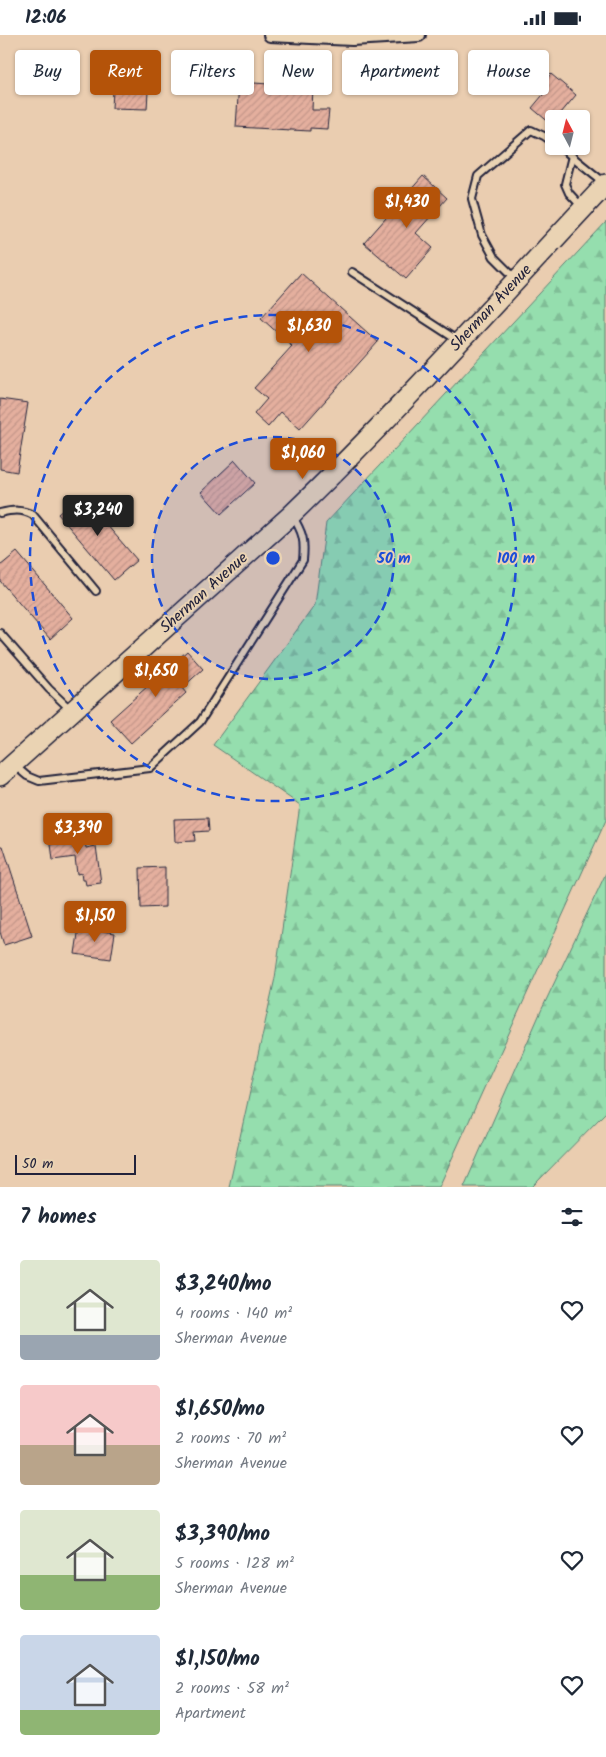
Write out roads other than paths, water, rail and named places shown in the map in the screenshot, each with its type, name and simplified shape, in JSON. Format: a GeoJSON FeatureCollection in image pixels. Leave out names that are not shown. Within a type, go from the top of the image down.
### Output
{"type":"FeatureCollection","features":[{"type":"Feature","properties":{"kind":"main road","name":"Sherman Avenue"},"geometry":{"type":"LineString","coordinates":[[7,770],[291,515],[382,425],[461,342],[606,184]]}},
{"type":"Feature","properties":{"kind":"street"},"geometry":{"type":"LineString","coordinates":[[270,35],[352,39],[419,35]]}},
{"type":"Feature","properties":{"kind":"lane"},"geometry":{"type":"LineString","coordinates":[[517,280],[494,257],[482,235],[472,199],[478,176],[532,130],[545,137]]}},
{"type":"Feature","properties":{"kind":"lane"},"geometry":{"type":"LineString","coordinates":[[583,208],[569,193],[565,184],[572,156],[606,184]]}},
{"type":"Feature","properties":{"kind":"lane"},"geometry":{"type":"LineString","coordinates":[[352,273],[461,342]]}},
{"type":"Feature","properties":{"kind":"lane"},"geometry":{"type":"LineString","coordinates":[[0,513],[16,510],[25,511],[33,515],[96,591]]}},
{"type":"Feature","properties":{"kind":"lane"},"geometry":{"type":"LineString","coordinates":[[7,770],[39,781],[150,768],[200,722],[303,560],[304,542],[301,530],[291,515]]}},
{"type":"Feature","properties":{"kind":"lane"},"geometry":{"type":"LineString","coordinates":[[0,633],[49,689],[72,711]]}}]}
